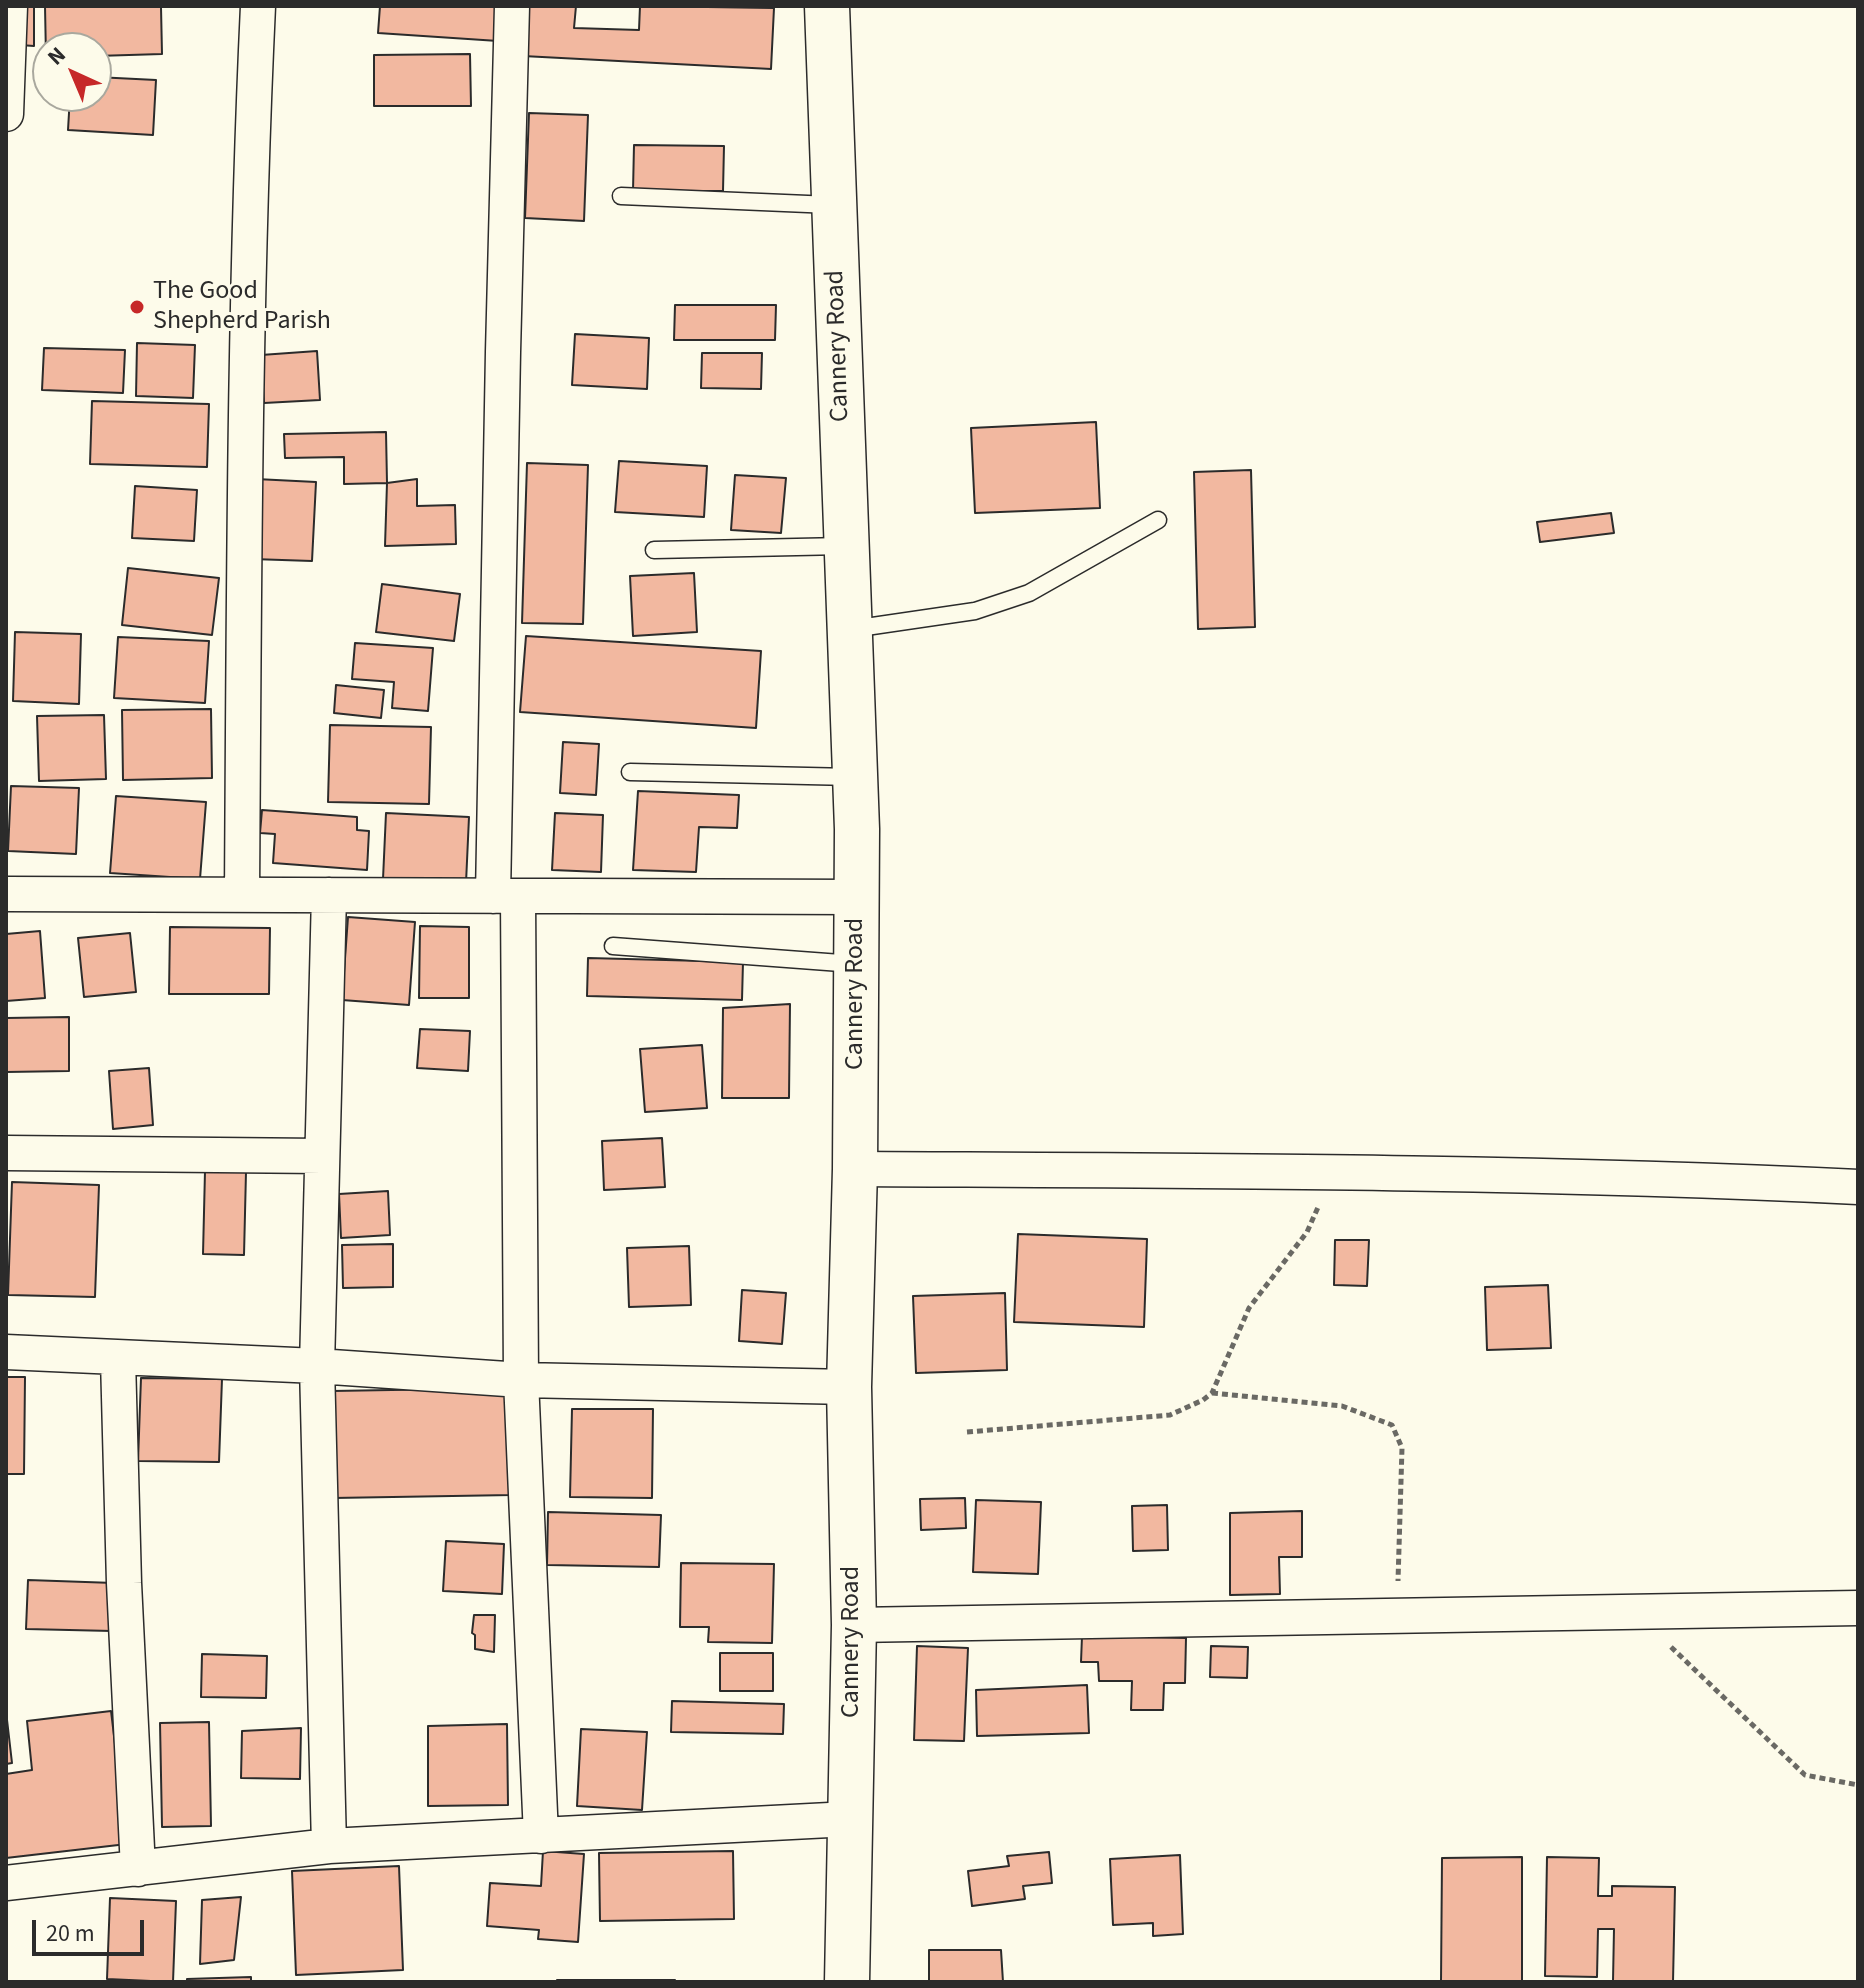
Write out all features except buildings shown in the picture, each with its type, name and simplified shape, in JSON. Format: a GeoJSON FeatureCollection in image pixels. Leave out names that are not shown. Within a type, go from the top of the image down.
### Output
{"type":"FeatureCollection","features":[{"type":"Feature","properties":{"kind":"main road","name":"Cannery Road"},"geometry":{"type":"LineString","coordinates":[[827,6],[857,897],[855,1169],[849,1387],[854,1625],[847,1982]]}},
{"type":"Feature","properties":{"kind":"street"},"geometry":{"type":"LineString","coordinates":[[6,114],[10,6]]}},
{"type":"Feature","properties":{"kind":"street"},"geometry":{"type":"LineString","coordinates":[[242,895],[249,196],[258,6]]}},
{"type":"Feature","properties":{"kind":"street"},"geometry":{"type":"LineString","coordinates":[[512,6],[502,368],[505,896],[521,1380],[541,1836]]}},
{"type":"Feature","properties":{"kind":"street"},"geometry":{"type":"LineString","coordinates":[[6,894],[857,897]]}},
{"type":"Feature","properties":{"kind":"street"},"geometry":{"type":"LineString","coordinates":[[329,895],[317,1366],[329,1846]]}},
{"type":"Feature","properties":{"kind":"street"},"geometry":{"type":"LineString","coordinates":[[6,1153],[322,1156]]}},
{"type":"Feature","properties":{"kind":"street"},"geometry":{"type":"LineString","coordinates":[[855,1169],[1644,1177],[1858,1187]]}},
{"type":"Feature","properties":{"kind":"street"},"geometry":{"type":"LineString","coordinates":[[6,1352],[317,1366],[521,1380],[849,1387]]}},
{"type":"Feature","properties":{"kind":"street"},"geometry":{"type":"LineString","coordinates":[[118,1359],[124,1583],[138,1869]]}},
{"type":"Feature","properties":{"kind":"street"},"geometry":{"type":"LineString","coordinates":[[854,1625],[1858,1608]]}},
{"type":"Feature","properties":{"kind":"street"},"geometry":{"type":"LineString","coordinates":[[6,1883],[329,1846],[849,1819]]}},
{"type":"Feature","properties":{"kind":"lane"},"geometry":{"type":"LineString","coordinates":[[621,196],[834,205]]}},
{"type":"Feature","properties":{"kind":"lane"},"geometry":{"type":"LineString","coordinates":[[850,630],[975,611],[1029,593],[1158,520]]}},
{"type":"Feature","properties":{"kind":"lane"},"geometry":{"type":"LineString","coordinates":[[654,550],[847,545]]}},
{"type":"Feature","properties":{"kind":"lane"},"geometry":{"type":"LineString","coordinates":[[630,772],[855,778]]}},
{"type":"Feature","properties":{"kind":"lane"},"geometry":{"type":"LineString","coordinates":[[613,946],[856,964]]}},
{"type":"Feature","properties":{"kind":"path"},"geometry":{"type":"LineString","coordinates":[[967,1432],[1170,1415],[1203,1400],[1212,1393],[1249,1308],[1307,1232],[1334,1172]]}},
{"type":"Feature","properties":{"kind":"path"},"geometry":{"type":"LineString","coordinates":[[1212,1393],[1342,1406],[1392,1425],[1402,1448],[1396,1615]]}},
{"type":"Feature","properties":{"kind":"path"},"geometry":{"type":"LineString","coordinates":[[1633,1611],[1805,1775],[1858,1785]]}},
{"type":"Feature","properties":{"kind":"place","name":"The Good Shepherd Parish"},"geometry":{"type":"Point","coordinates":[137,307]}}]}
